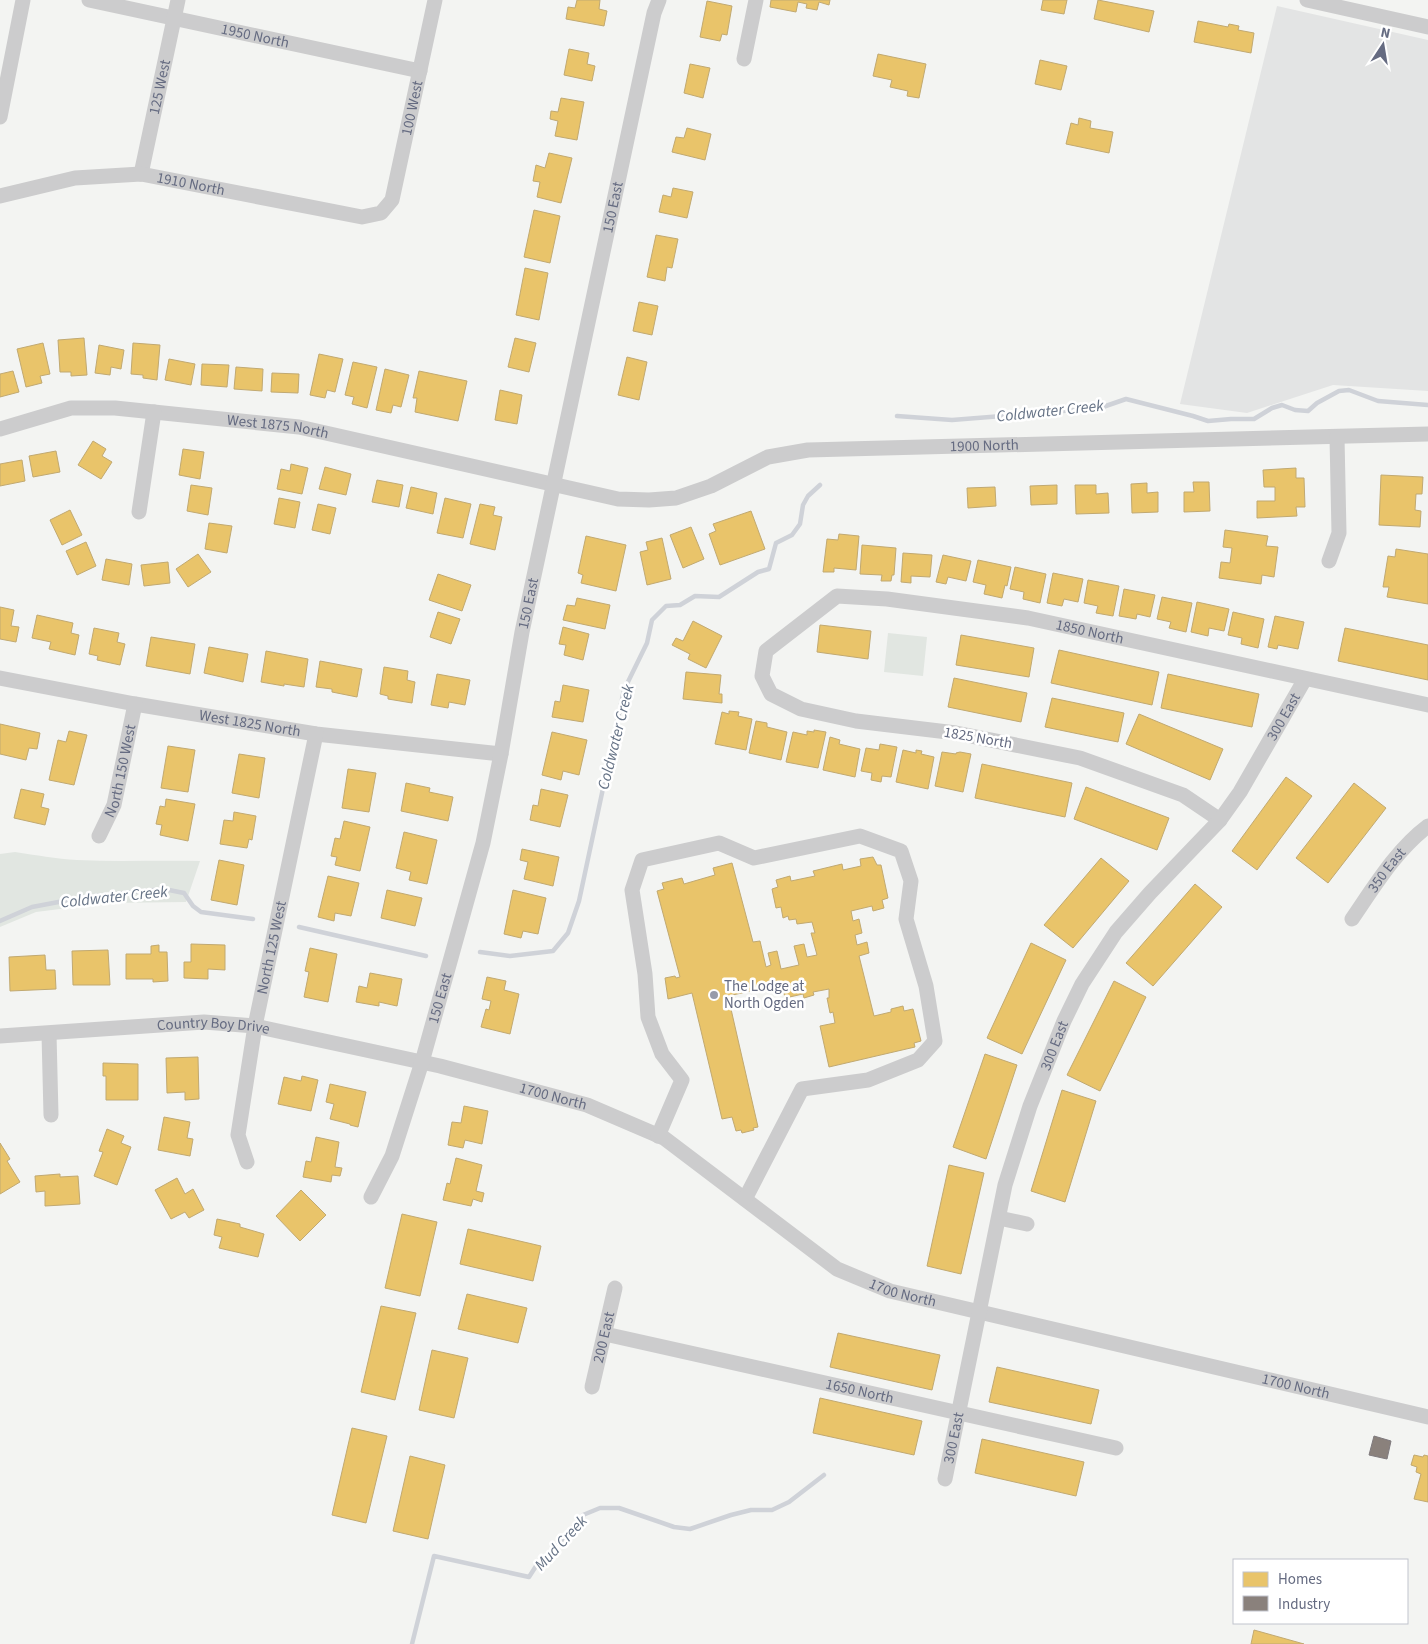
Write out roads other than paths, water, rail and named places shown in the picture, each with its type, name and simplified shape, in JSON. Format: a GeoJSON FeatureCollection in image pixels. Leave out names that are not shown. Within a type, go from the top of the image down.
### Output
{"type":"FeatureCollection","features":[{"type":"Feature","properties":{"kind":"street"},"geometry":{"type":"LineString","coordinates":[[0,117],[23,0]]}},
{"type":"Feature","properties":{"kind":"street","name":"1950 North"},"geometry":{"type":"LineString","coordinates":[[90,0],[420,71]]}},
{"type":"Feature","properties":{"kind":"street","name":"125 West"},"geometry":{"type":"LineString","coordinates":[[142,174],[178,0]]}},
{"type":"Feature","properties":{"kind":"street","name":"100 West"},"geometry":{"type":"LineString","coordinates":[[382,213],[392,200],[435,0]]}},
{"type":"Feature","properties":{"kind":"street","name":"150 East"},"geometry":{"type":"LineString","coordinates":[[371,1197],[392,1156],[422,1062],[482,843],[501,754],[522,632],[553,484],[650,32],[659,0]]}},
{"type":"Feature","properties":{"kind":"street"},"geometry":{"type":"LineString","coordinates":[[744,59],[756,0]]}},
{"type":"Feature","properties":{"kind":"street"},"geometry":{"type":"LineString","coordinates":[[1308,0],[1428,27]]}},
{"type":"Feature","properties":{"kind":"street","name":"1910 North"},"geometry":{"type":"LineString","coordinates":[[0,194],[75,178],[142,174],[362,217],[382,213]]}},
{"type":"Feature","properties":{"kind":"street","name":"West 1875 North"},"geometry":{"type":"LineString","coordinates":[[0,429],[71,408],[115,408],[298,427],[553,484]]}},
{"type":"Feature","properties":{"kind":"street"},"geometry":{"type":"LineString","coordinates":[[139,512],[154,412]]}},
{"type":"Feature","properties":{"kind":"street","name":"1900 North"},"geometry":{"type":"LineString","coordinates":[[553,484],[618,499],[649,500],[676,498],[711,486],[768,457],[808,450],[1428,434]]}},
{"type":"Feature","properties":{"kind":"street"},"geometry":{"type":"LineString","coordinates":[[1330,561],[1339,533],[1337,436]]}},
{"type":"Feature","properties":{"kind":"street","name":"1850 North"},"geometry":{"type":"LineString","coordinates":[[766,651],[837,596],[887,599],[1028,618],[1428,705]]}},
{"type":"Feature","properties":{"kind":"street","name":"1825 North"},"geometry":{"type":"LineString","coordinates":[[766,651],[762,676],[771,694],[801,709],[856,721],[956,733],[1080,758],[1183,795],[1220,820]]}},
{"type":"Feature","properties":{"kind":"street","name":"West 1825 North"},"geometry":{"type":"LineString","coordinates":[[0,678],[135,704],[316,734],[501,754]]}},
{"type":"Feature","properties":{"kind":"street","name":"300 East"},"geometry":{"type":"LineString","coordinates":[[945,1479],[1005,1185],[1030,1106],[1064,1021],[1082,984],[1116,932],[1150,893],[1220,820],[1240,792],[1305,679]]}},
{"type":"Feature","properties":{"kind":"street","name":"North 150 West"},"geometry":{"type":"LineString","coordinates":[[99,836],[114,805],[135,704]]}},
{"type":"Feature","properties":{"kind":"street","name":"North 125 West"},"geometry":{"type":"LineString","coordinates":[[247,1162],[238,1135],[255,1026],[316,734]]}},
{"type":"Feature","properties":{"kind":"street","name":"350 East"},"geometry":{"type":"LineString","coordinates":[[1352,919],[1391,865],[1415,836],[1428,826]]}},
{"type":"Feature","properties":{"kind":"street"},"geometry":{"type":"LineString","coordinates":[[658,1136],[682,1080],[662,1054],[648,1018],[645,974],[632,890],[642,860],[719,843],[754,858],[860,836],[901,851],[911,881],[906,919],[926,986],[935,1041],[918,1060],[868,1080],[802,1089],[745,1199]]}},
{"type":"Feature","properties":{"kind":"street","name":"Country Boy Drive"},"geometry":{"type":"LineString","coordinates":[[0,1036],[204,1022],[255,1026],[422,1062]]}},
{"type":"Feature","properties":{"kind":"street"},"geometry":{"type":"LineString","coordinates":[[48,1034],[51,1115]]}},
{"type":"Feature","properties":{"kind":"street","name":"1700 North"},"geometry":{"type":"LineString","coordinates":[[422,1062],[588,1105],[664,1138],[837,1268],[890,1292],[1428,1417]]}},
{"type":"Feature","properties":{"kind":"street"},"geometry":{"type":"LineString","coordinates":[[999,1218],[1027,1224]]}},
{"type":"Feature","properties":{"kind":"street","name":"200 East"},"geometry":{"type":"LineString","coordinates":[[592,1386],[615,1288]]}},
{"type":"Feature","properties":{"kind":"street","name":"1650 North"},"geometry":{"type":"LineString","coordinates":[[604,1334],[1116,1448]]}},
{"type":"Feature","properties":{"kind":"waterway","name":"Coldwater Creek"},"geometry":{"type":"LineString","coordinates":[[897,416],[952,420],[1100,408],[1126,399],[1208,421],[1254,419],[1272,408],[1282,405],[1295,410],[1308,411],[1317,403],[1339,391],[1349,390],[1378,401],[1428,405]]}},
{"type":"Feature","properties":{"kind":"waterway","name":"Coldwater Creek"},"geometry":{"type":"LineString","coordinates":[[480,952],[510,956],[553,951],[568,933],[579,901],[624,690],[647,643],[652,620],[666,606],[680,605],[695,596],[719,597],[758,572],[769,569],[776,543],[792,535],[800,524],[803,505],[808,496],[820,485]]}},
{"type":"Feature","properties":{"kind":"waterway","name":"Coldwater Creek"},"geometry":{"type":"LineString","coordinates":[[0,921],[32,907],[85,897],[164,889],[184,893],[193,906],[201,912],[253,919]]}},
{"type":"Feature","properties":{"kind":"waterway","name":"Coldwater Creek"},"geometry":{"type":"LineString","coordinates":[[299,927],[426,956]]}},
{"type":"Feature","properties":{"kind":"waterway","name":"Mud Creek"},"geometry":{"type":"LineString","coordinates":[[412,1644],[434,1556],[529,1577],[538,1563],[566,1536],[583,1515],[600,1508],[619,1508],[674,1527],[690,1529],[751,1510],[772,1510],[789,1502],[824,1475]]}},
{"type":"Feature","properties":{"kind":"place","name":"The Lodge at North Ogden"},"geometry":{"type":"Point","coordinates":[714,995]}}]}
